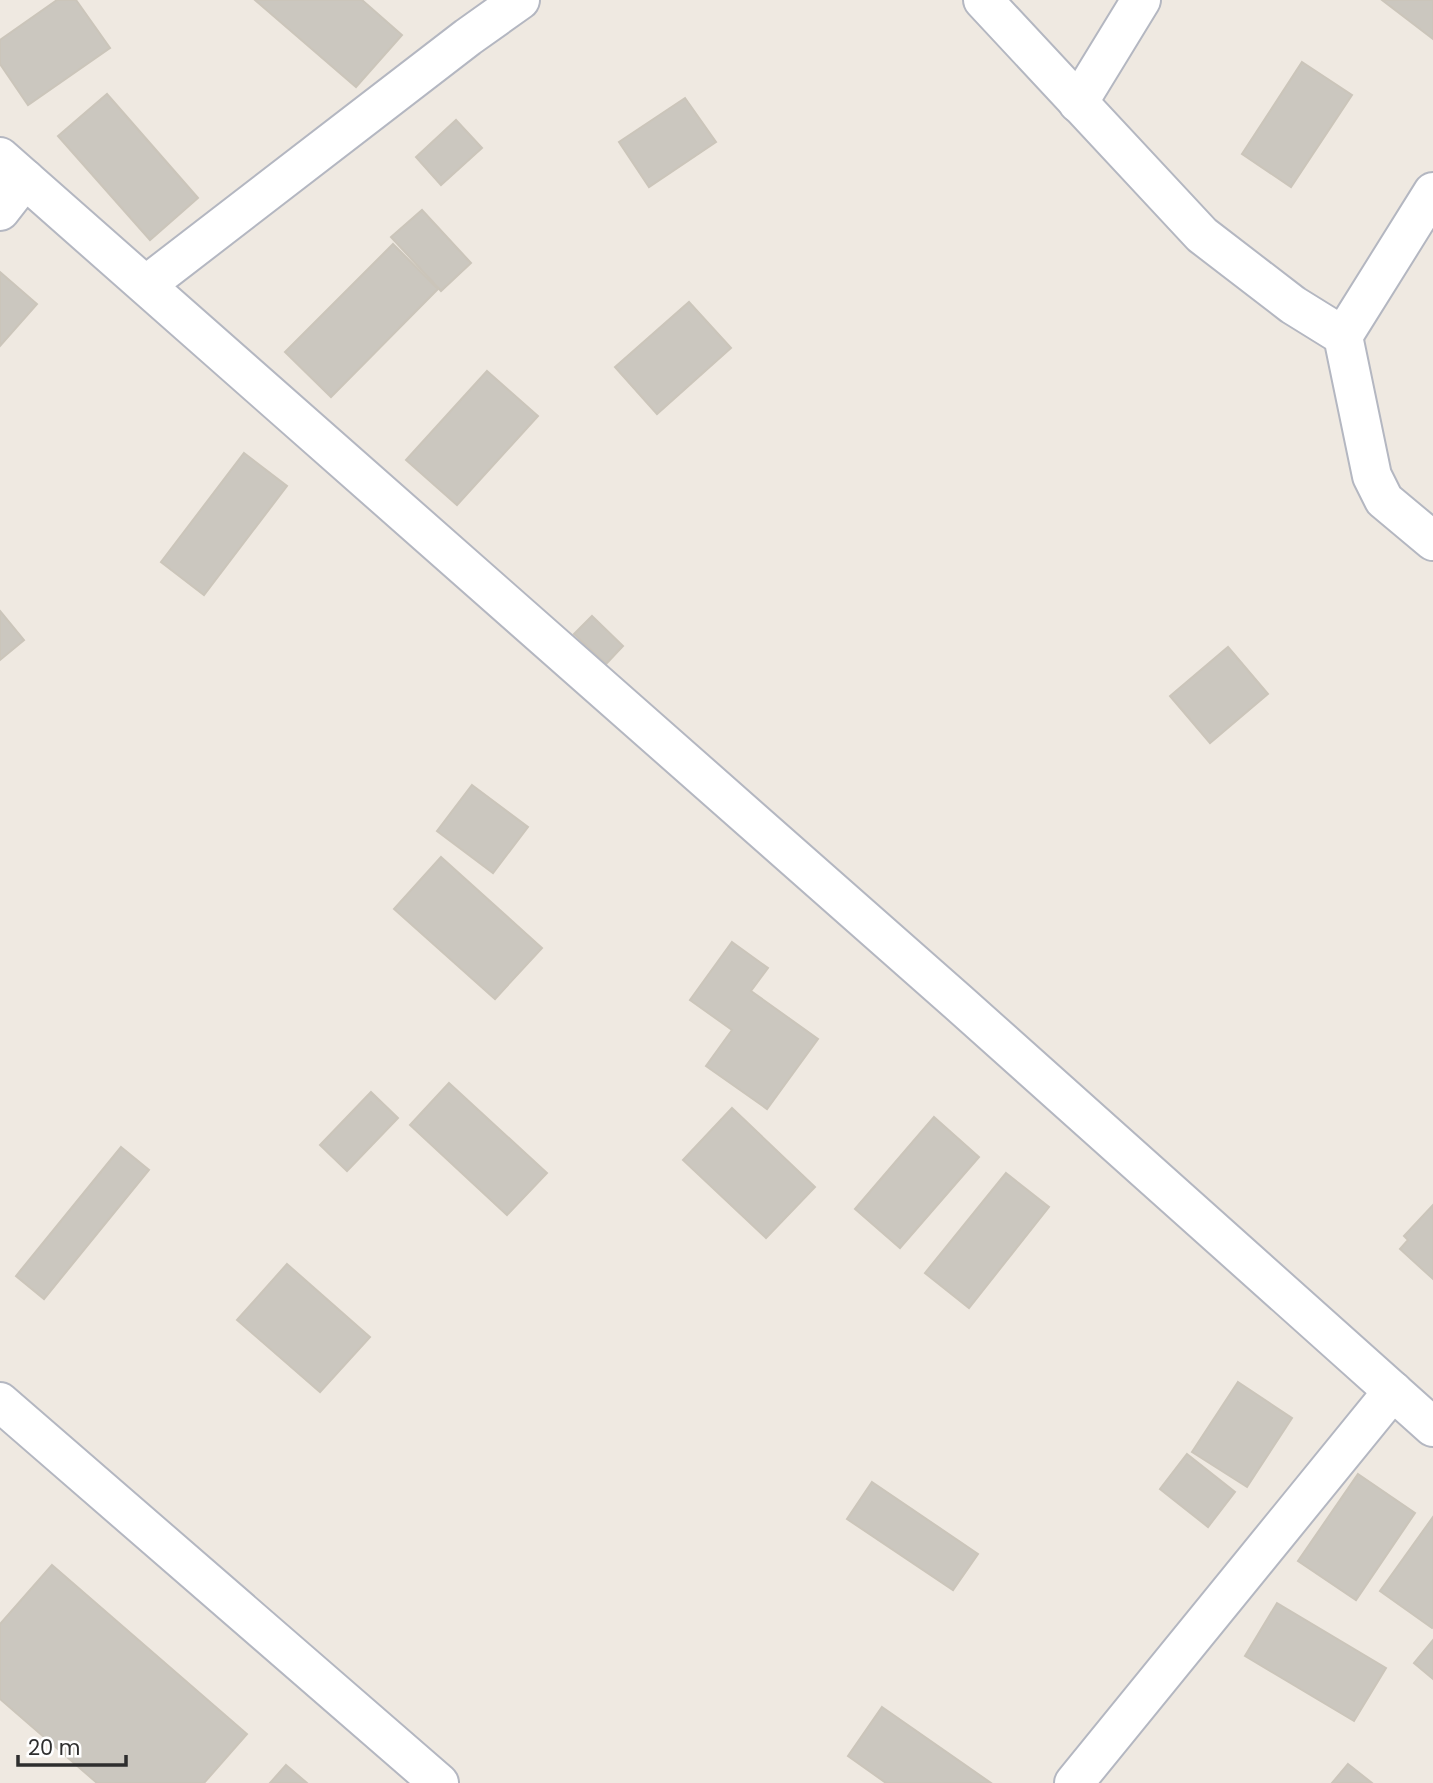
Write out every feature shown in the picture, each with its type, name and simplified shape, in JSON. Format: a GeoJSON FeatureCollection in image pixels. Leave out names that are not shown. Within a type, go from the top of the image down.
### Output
{"type":"FeatureCollection","features":[{"type":"Feature","properties":{"kind":"street"},"geometry":{"type":"LineString","coordinates":[[146,285],[457,45],[520,0]]}},
{"type":"Feature","properties":{"kind":"street"},"geometry":{"type":"LineString","coordinates":[[983,0],[1202,235],[1293,305],[1343,337]]}},
{"type":"Feature","properties":{"kind":"street"},"geometry":{"type":"LineString","coordinates":[[1078,103],[1142,0]]}},
{"type":"Feature","properties":{"kind":"street"},"geometry":{"type":"LineString","coordinates":[[0,211],[13,168],[938,985],[1433,1427]]}},
{"type":"Feature","properties":{"kind":"street"},"geometry":{"type":"LineString","coordinates":[[1433,192],[1343,337],[1372,476],[1384,500],[1433,541]]}},
{"type":"Feature","properties":{"kind":"street"},"geometry":{"type":"LineString","coordinates":[[1074,1783],[1393,1391]]}},
{"type":"Feature","properties":{"kind":"street"},"geometry":{"type":"LineString","coordinates":[[0,1402],[439,1783]]}},
{"type":"Feature","properties":{"kind":"building"},"geometry":{"type":"Polygon","coordinates":[[[57,0],[76,0],[110,48],[28,105],[0,64],[0,40],[57,0]]]}},
{"type":"Feature","properties":{"kind":"building"},"geometry":{"type":"Polygon","coordinates":[[[255,0],[362,0],[402,35],[356,87],[255,0]]]}},
{"type":"Feature","properties":{"kind":"building"},"geometry":{"type":"Polygon","coordinates":[[[1382,0],[1433,0],[1433,39],[1382,0]]]}},
{"type":"Feature","properties":{"kind":"building"},"geometry":{"type":"Polygon","coordinates":[[[1302,62],[1352,95],[1291,187],[1242,154],[1302,62]]]}},
{"type":"Feature","properties":{"kind":"building"},"geometry":{"type":"Polygon","coordinates":[[[107,94],[198,198],[150,240],[58,136],[107,94]]]}},
{"type":"Feature","properties":{"kind":"building"},"geometry":{"type":"Polygon","coordinates":[[[685,98],[716,142],[649,187],[619,142],[685,98]]]}},
{"type":"Feature","properties":{"kind":"building"},"geometry":{"type":"Polygon","coordinates":[[[456,120],[482,148],[441,185],[416,157],[456,120]]]}},
{"type":"Feature","properties":{"kind":"building"},"geometry":{"type":"Polygon","coordinates":[[[422,210],[471,263],[441,291],[391,237],[422,210]]]}},
{"type":"Feature","properties":{"kind":"building"},"geometry":{"type":"Polygon","coordinates":[[[393,244],[438,289],[331,397],[285,352],[393,244]]]}},
{"type":"Feature","properties":{"kind":"building"},"geometry":{"type":"Polygon","coordinates":[[[0,272],[37,304],[0,346],[0,272]]]}},
{"type":"Feature","properties":{"kind":"building"},"geometry":{"type":"Polygon","coordinates":[[[689,302],[731,348],[657,414],[615,367],[689,302]]]}},
{"type":"Feature","properties":{"kind":"building"},"geometry":{"type":"Polygon","coordinates":[[[487,371],[538,416],[457,505],[406,460],[487,371]]]}},
{"type":"Feature","properties":{"kind":"building"},"geometry":{"type":"Polygon","coordinates":[[[244,453],[287,486],[204,595],[161,562],[244,453]]]}},
{"type":"Feature","properties":{"kind":"building"},"geometry":{"type":"Polygon","coordinates":[[[0,611],[24,640],[0,660],[0,611]]]}},
{"type":"Feature","properties":{"kind":"building"},"geometry":{"type":"Polygon","coordinates":[[[592,616],[623,646],[606,664],[574,634],[592,616]]]}},
{"type":"Feature","properties":{"kind":"building"},"geometry":{"type":"Polygon","coordinates":[[[1228,647],[1268,694],[1210,743],[1170,696],[1228,647]]]}},
{"type":"Feature","properties":{"kind":"building"},"geometry":{"type":"Polygon","coordinates":[[[472,785],[528,827],[493,873],[437,831],[472,785]]]}},
{"type":"Feature","properties":{"kind":"building"},"geometry":{"type":"Polygon","coordinates":[[[441,857],[542,948],[495,999],[394,909],[441,857]]]}},
{"type":"Feature","properties":{"kind":"building"},"geometry":{"type":"Polygon","coordinates":[[[732,942],[768,968],[751,991],[818,1039],[767,1109],[706,1066],[732,1030],[690,1000],[732,942]]]}},
{"type":"Feature","properties":{"kind":"building"},"geometry":{"type":"Polygon","coordinates":[[[449,1083],[547,1173],[507,1215],[410,1125],[449,1083]]]}},
{"type":"Feature","properties":{"kind":"building"},"geometry":{"type":"Polygon","coordinates":[[[371,1092],[398,1118],[347,1171],[320,1145],[371,1092]]]}},
{"type":"Feature","properties":{"kind":"building"},"geometry":{"type":"Polygon","coordinates":[[[732,1108],[815,1187],[766,1238],[683,1160],[732,1108]]]}},
{"type":"Feature","properties":{"kind":"building"},"geometry":{"type":"Polygon","coordinates":[[[934,1117],[979,1157],[900,1248],[855,1209],[934,1117]]]}},
{"type":"Feature","properties":{"kind":"building"},"geometry":{"type":"Polygon","coordinates":[[[121,1147],[149,1170],[44,1299],[16,1276],[121,1147]]]}},
{"type":"Feature","properties":{"kind":"building"},"geometry":{"type":"Polygon","coordinates":[[[1006,1173],[1049,1207],[969,1308],[925,1273],[1006,1173]]]}},
{"type":"Feature","properties":{"kind":"building"},"geometry":{"type":"Polygon","coordinates":[[[1433,1205],[1433,1279],[1400,1249],[1408,1240],[1404,1236],[1433,1205]]]}},
{"type":"Feature","properties":{"kind":"building"},"geometry":{"type":"Polygon","coordinates":[[[287,1264],[370,1337],[320,1392],[237,1320],[287,1264]]]}},
{"type":"Feature","properties":{"kind":"building"},"geometry":{"type":"Polygon","coordinates":[[[1238,1382],[1292,1418],[1247,1487],[1192,1452],[1238,1382]]]}},
{"type":"Feature","properties":{"kind":"building"},"geometry":{"type":"Polygon","coordinates":[[[1187,1454],[1235,1492],[1208,1527],[1160,1489],[1187,1454]]]}},
{"type":"Feature","properties":{"kind":"building"},"geometry":{"type":"Polygon","coordinates":[[[1358,1474],[1415,1513],[1356,1600],[1298,1561],[1358,1474]]]}},
{"type":"Feature","properties":{"kind":"building"},"geometry":{"type":"Polygon","coordinates":[[[872,1482],[978,1554],[953,1590],[847,1519],[872,1482]]]}},
{"type":"Feature","properties":{"kind":"building"},"geometry":{"type":"Polygon","coordinates":[[[1433,1517],[1433,1627],[1432,1628],[1380,1591],[1433,1517]]]}},
{"type":"Feature","properties":{"kind":"building"},"geometry":{"type":"Polygon","coordinates":[[[52,1565],[247,1734],[204,1783],[97,1783],[0,1699],[0,1624],[52,1565]]]}},
{"type":"Feature","properties":{"kind":"building"},"geometry":{"type":"Polygon","coordinates":[[[1277,1603],[1386,1668],[1354,1721],[1245,1656],[1277,1603]]]}},
{"type":"Feature","properties":{"kind":"building"},"geometry":{"type":"Polygon","coordinates":[[[1433,1640],[1433,1679],[1414,1663],[1433,1640]]]}},
{"type":"Feature","properties":{"kind":"building"},"geometry":{"type":"Polygon","coordinates":[[[882,1707],[991,1783],[886,1783],[848,1756],[882,1707]]]}},
{"type":"Feature","properties":{"kind":"building"},"geometry":{"type":"Polygon","coordinates":[[[1348,1764],[1372,1783],[1332,1783],[1348,1764]]]}},
{"type":"Feature","properties":{"kind":"building"},"geometry":{"type":"Polygon","coordinates":[[[286,1765],[307,1783],[270,1783],[286,1765]]]}}]}
